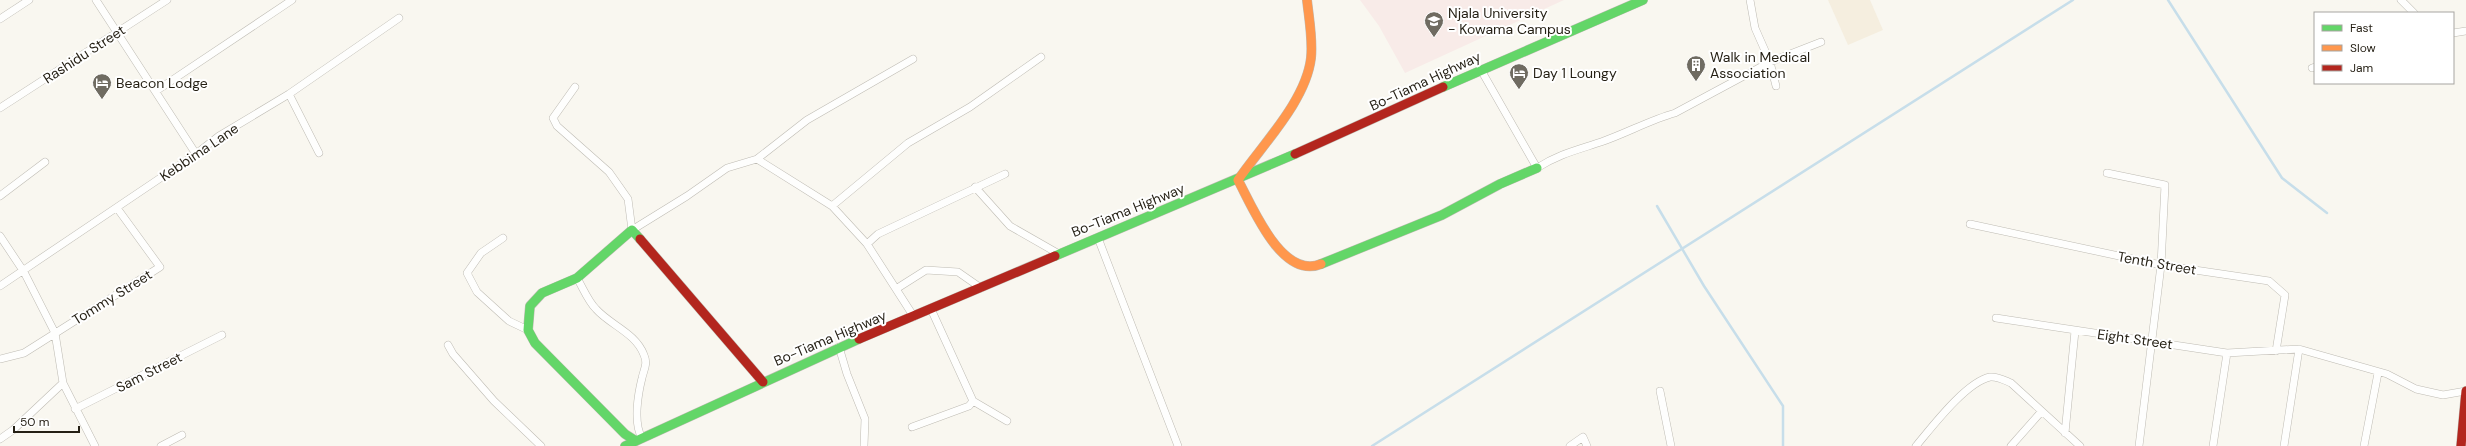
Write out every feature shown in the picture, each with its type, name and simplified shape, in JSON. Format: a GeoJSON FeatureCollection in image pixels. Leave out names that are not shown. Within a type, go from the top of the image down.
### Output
{"type":"FeatureCollection","features":[{"type":"Feature","properties":{"kind":"main road"},"geometry":{"type":"LineString","coordinates":[[1307,0],[1311,36],[1308,67],[1295,98],[1238,180],[1259,220],[1275,243],[1296,265],[1312,268],[1442,215],[1500,184],[1537,168]]}},
{"type":"Feature","properties":{"kind":"main road","name":"Bo-Tiama Highway"},"geometry":{"type":"LineString","coordinates":[[625,446],[840,347],[982,289],[1060,254],[1238,180],[1481,70],[1643,0]]}},
{"type":"Feature","properties":{"kind":"main road"},"geometry":{"type":"LineString","coordinates":[[639,439],[625,434],[535,343],[528,330],[530,306],[542,293],[577,278],[632,230],[763,382]]}},
{"type":"Feature","properties":{"kind":"main road"},"geometry":{"type":"LineString","coordinates":[[2461,446],[2464,428],[2466,391]]}},
{"type":"Feature","properties":{"kind":"street"},"geometry":{"type":"LineString","coordinates":[[0,19],[29,0]]}},
{"type":"Feature","properties":{"kind":"street"},"geometry":{"type":"LineString","coordinates":[[96,0],[119,32],[196,154]]}},
{"type":"Feature","properties":{"kind":"street","name":"Rashidu Street"},"geometry":{"type":"LineString","coordinates":[[0,108],[167,0]]}},
{"type":"Feature","properties":{"kind":"street"},"geometry":{"type":"LineString","coordinates":[[156,91],[292,0]]}},
{"type":"Feature","properties":{"kind":"street"},"geometry":{"type":"LineString","coordinates":[[1750,0],[1755,28],[1770,62],[1776,86]]}},
{"type":"Feature","properties":{"kind":"street"},"geometry":{"type":"LineString","coordinates":[[2401,0],[2413,12]]}},
{"type":"Feature","properties":{"kind":"street","name":"Kebbima Lane"},"geometry":{"type":"LineString","coordinates":[[0,286],[24,272],[196,154],[219,136],[289,94],[399,18]]}},
{"type":"Feature","properties":{"kind":"street"},"geometry":{"type":"LineString","coordinates":[[2454,29],[2464,31]]}},
{"type":"Feature","properties":{"kind":"street"},"geometry":{"type":"LineString","coordinates":[[2454,33],[2464,31]]}},
{"type":"Feature","properties":{"kind":"street"},"geometry":{"type":"LineString","coordinates":[[1481,70],[1537,168],[1576,148],[1601,142],[1676,113],[1770,62],[1821,42]]}},
{"type":"Feature","properties":{"kind":"street"},"geometry":{"type":"LineString","coordinates":[[832,206],[908,143],[970,107],[1041,57]]}},
{"type":"Feature","properties":{"kind":"street"},"geometry":{"type":"LineString","coordinates":[[575,87],[553,118],[557,126],[609,172],[628,199],[632,230],[687,196],[727,168],[757,159],[807,120],[913,59]]}},
{"type":"Feature","properties":{"kind":"street"},"geometry":{"type":"LineString","coordinates":[[289,94],[319,153]]}},
{"type":"Feature","properties":{"kind":"street"},"geometry":{"type":"LineString","coordinates":[[757,159],[832,206],[867,244],[914,317]]}},
{"type":"Feature","properties":{"kind":"street"},"geometry":{"type":"LineString","coordinates":[[0,196],[45,162]]}},
{"type":"Feature","properties":{"kind":"street"},"geometry":{"type":"LineString","coordinates":[[2107,173],[2165,185],[2166,194],[2161,265],[2139,446]]}},
{"type":"Feature","properties":{"kind":"street"},"geometry":{"type":"LineString","coordinates":[[867,244],[878,234],[1005,174]]}},
{"type":"Feature","properties":{"kind":"street"},"geometry":{"type":"LineString","coordinates":[[975,187],[1010,226],[1060,254]]}},
{"type":"Feature","properties":{"kind":"street","name":"Tommy Street"},"geometry":{"type":"LineString","coordinates":[[0,359],[24,353],[160,267],[117,208]]}},
{"type":"Feature","properties":{"kind":"street","name":"Tenth Street"},"geometry":{"type":"LineString","coordinates":[[1970,224],[2161,265],[2269,281],[2279,288],[2285,295],[2276,351]]}},
{"type":"Feature","properties":{"kind":"street"},"geometry":{"type":"LineString","coordinates":[[0,236],[24,272],[55,333],[63,383],[95,446]]}},
{"type":"Feature","properties":{"kind":"street"},"geometry":{"type":"LineString","coordinates":[[503,238],[481,253],[467,273],[477,292],[509,320],[528,330]]}},
{"type":"Feature","properties":{"kind":"street"},"geometry":{"type":"LineString","coordinates":[[1098,238],[1178,446]]}},
{"type":"Feature","properties":{"kind":"street"},"geometry":{"type":"LineString","coordinates":[[896,289],[926,270],[958,272],[982,289]]}},
{"type":"Feature","properties":{"kind":"street"},"geometry":{"type":"LineString","coordinates":[[577,278],[595,308],[608,321],[622,328],[644,354],[646,365],[642,379],[637,414],[639,439]]}},
{"type":"Feature","properties":{"kind":"street"},"geometry":{"type":"LineString","coordinates":[[931,310],[973,401],[1008,421]]}},
{"type":"Feature","properties":{"kind":"street","name":"Eight Street"},"geometry":{"type":"LineString","coordinates":[[1996,318],[2076,331],[2227,352],[2276,351],[2299,348]]}},
{"type":"Feature","properties":{"kind":"street"},"geometry":{"type":"LineString","coordinates":[[2065,433],[2076,331]]}},
{"type":"Feature","properties":{"kind":"street","name":"Sam Street"},"geometry":{"type":"LineString","coordinates":[[75,409],[222,334]]}},
{"type":"Feature","properties":{"kind":"street"},"geometry":{"type":"LineString","coordinates":[[448,346],[453,354],[494,401],[541,446]]}},
{"type":"Feature","properties":{"kind":"street"},"geometry":{"type":"LineString","coordinates":[[840,347],[847,374],[865,419],[864,446]]}},
{"type":"Feature","properties":{"kind":"street"},"geometry":{"type":"LineString","coordinates":[[2284,446],[2299,348],[2398,378],[2416,389],[2443,395],[2466,391]]}},
{"type":"Feature","properties":{"kind":"street"},"geometry":{"type":"LineString","coordinates":[[2213,446],[2227,352]]}},
{"type":"Feature","properties":{"kind":"street"},"geometry":{"type":"LineString","coordinates":[[2364,446],[2378,372]]}},
{"type":"Feature","properties":{"kind":"street"},"geometry":{"type":"LineString","coordinates":[[1916,446],[1958,397],[1989,377],[1997,377],[2010,383],[2080,446]]}},
{"type":"Feature","properties":{"kind":"street"},"geometry":{"type":"LineString","coordinates":[[0,439],[13,430],[63,383]]}},
{"type":"Feature","properties":{"kind":"street"},"geometry":{"type":"LineString","coordinates":[[1660,391],[1672,446]]}},
{"type":"Feature","properties":{"kind":"street"},"geometry":{"type":"LineString","coordinates":[[912,426],[970,406],[973,401]]}},
{"type":"Feature","properties":{"kind":"street"},"geometry":{"type":"LineString","coordinates":[[2011,446],[2041,412]]}},
{"type":"Feature","properties":{"kind":"street"},"geometry":{"type":"LineString","coordinates":[[161,446],[182,435]]}},
{"type":"Feature","properties":{"kind":"street"},"geometry":{"type":"LineString","coordinates":[[1570,446],[1583,437],[1587,446]]}},
{"type":"Feature","properties":{"kind":"shaded area","name":"Njala University - Kowama Campus"},"geometry":{"type":"Polygon","coordinates":[[[1360,0],[1564,0],[1405,73],[1379,26],[1360,0]]]}},
{"type":"Feature","properties":{"kind":"shaded area"},"geometry":{"type":"Polygon","coordinates":[[[1828,0],[1870,0],[1883,30],[1848,45],[1828,0]]]}},
{"type":"Feature","properties":{"kind":"waterway"},"geometry":{"type":"LineString","coordinates":[[1372,446],[2073,0]]}},
{"type":"Feature","properties":{"kind":"waterway"},"geometry":{"type":"LineString","coordinates":[[2168,0],[2282,178],[2327,213]]}},
{"type":"Feature","properties":{"kind":"waterway"},"geometry":{"type":"LineString","coordinates":[[1657,206],[1704,286],[1783,406],[1783,446]]}},
{"type":"Feature","properties":{"kind":"traffic: fast"},"geometry":{"type":"LineString","coordinates":[[1443,87],[1643,0]]}},
{"type":"Feature","properties":{"kind":"traffic: fast"},"geometry":{"type":"LineString","coordinates":[[1055,256],[1295,154]]}},
{"type":"Feature","properties":{"kind":"traffic: fast"},"geometry":{"type":"LineString","coordinates":[[1321,264],[1442,215],[1500,184],[1537,168]]}},
{"type":"Feature","properties":{"kind":"traffic: fast"},"geometry":{"type":"LineString","coordinates":[[636,441],[625,434],[535,343],[528,330],[530,306],[542,293],[577,278],[632,230],[640,239]]}},
{"type":"Feature","properties":{"kind":"traffic: fast"},"geometry":{"type":"LineString","coordinates":[[625,446],[859,339]]}},
{"type":"Feature","properties":{"kind":"traffic: slow"},"geometry":{"type":"LineString","coordinates":[[1307,0],[1312,44],[1311,58],[1301,90],[1282,122],[1238,180],[1270,238],[1282,252],[1294,262],[1307,266],[1321,264]]}},
{"type":"Feature","properties":{"kind":"traffic: jam"},"geometry":{"type":"LineString","coordinates":[[1295,154],[1443,87]]}},
{"type":"Feature","properties":{"kind":"traffic: jam"},"geometry":{"type":"LineString","coordinates":[[640,239],[763,382]]}},
{"type":"Feature","properties":{"kind":"traffic: jam"},"geometry":{"type":"LineString","coordinates":[[859,339],[1055,256]]}},
{"type":"Feature","properties":{"kind":"traffic: jam"},"geometry":{"type":"LineString","coordinates":[[2461,446],[2466,391]]}},
{"type":"Feature","properties":{"kind":"place","name":"Njala University - Kowama Campus"},"geometry":{"type":"Point","coordinates":[1434,38]}},
{"type":"Feature","properties":{"kind":"place","name":"Walk in Medical Association"},"geometry":{"type":"Point","coordinates":[1696,82]}},
{"type":"Feature","properties":{"kind":"place","name":"Day 1 Loungy"},"geometry":{"type":"Point","coordinates":[1519,90]}},
{"type":"Feature","properties":{"kind":"place","name":"Beacon Lodge"},"geometry":{"type":"Point","coordinates":[102,100]}}]}
